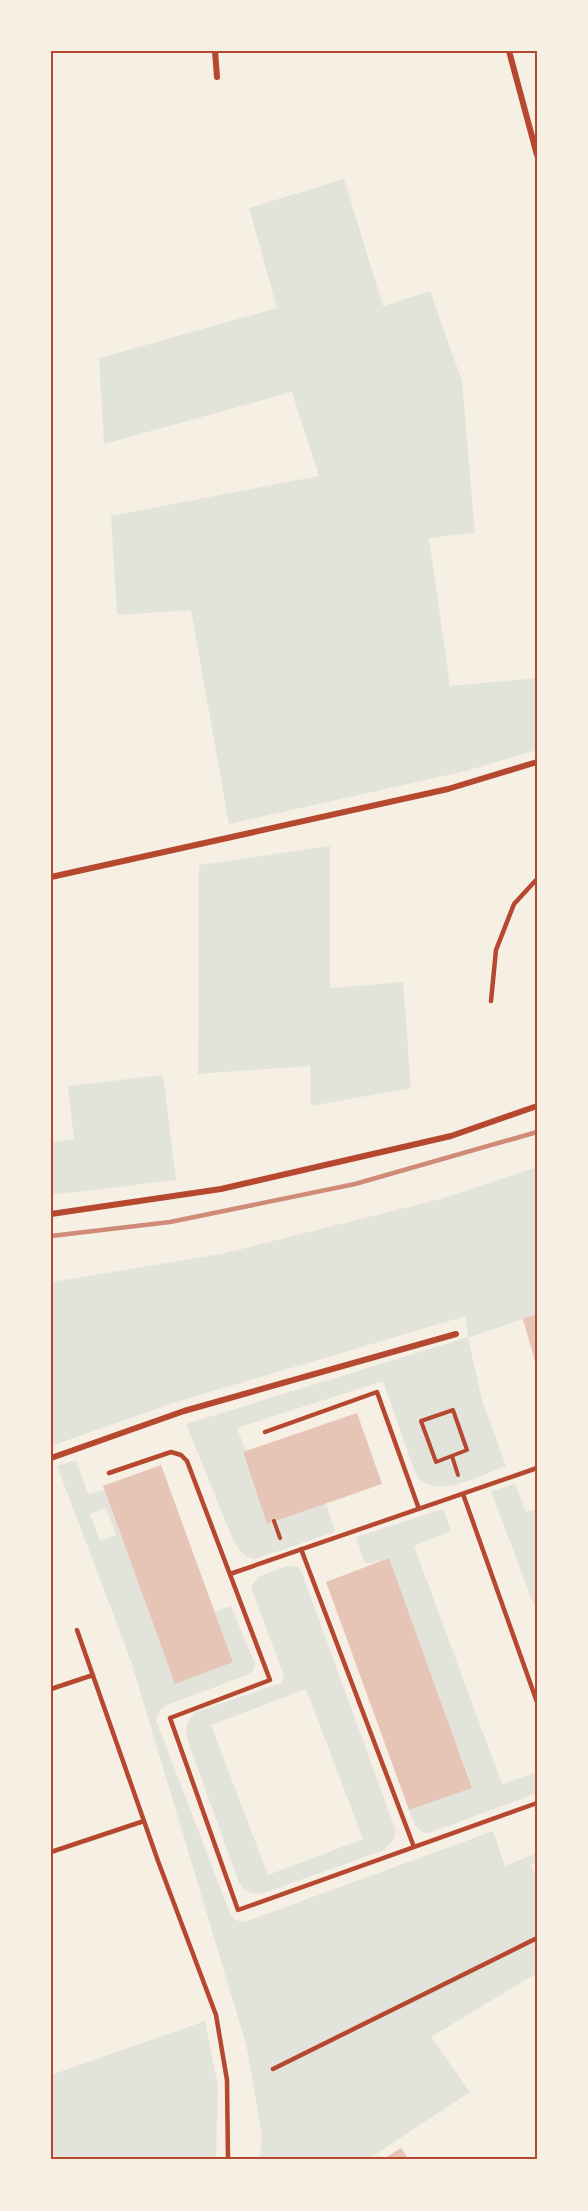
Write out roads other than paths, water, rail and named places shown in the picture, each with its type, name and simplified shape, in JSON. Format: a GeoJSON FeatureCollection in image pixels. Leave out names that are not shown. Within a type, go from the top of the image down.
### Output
{"type":"FeatureCollection","features":[{"type":"Feature","properties":{"kind":"street"},"geometry":{"type":"LineString","coordinates":[[215,51],[217,77]]}},
{"type":"Feature","properties":{"kind":"street"},"geometry":{"type":"LineString","coordinates":[[508,51],[537,155]]}},
{"type":"Feature","properties":{"kind":"street"},"geometry":{"type":"LineString","coordinates":[[51,877],[448,789],[537,762]]}},
{"type":"Feature","properties":{"kind":"street"},"geometry":{"type":"LineString","coordinates":[[51,1214],[232,1187],[451,1136],[537,1106]]}},
{"type":"Feature","properties":{"kind":"street"},"geometry":{"type":"LineString","coordinates":[[51,1458],[184,1411],[456,1334]]}},
{"type":"Feature","properties":{"kind":"lane"},"geometry":{"type":"LineString","coordinates":[[491,1001],[496,950],[514,904],[537,879]]}},
{"type":"Feature","properties":{"kind":"lane"},"geometry":{"type":"LineString","coordinates":[[264,1432],[377,1392],[419,1509]]}},
{"type":"Feature","properties":{"kind":"lane"},"geometry":{"type":"LineString","coordinates":[[109,1473],[171,1452],[181,1455],[187,1461],[270,1680],[170,1719],[238,1910],[537,1803]]}},
{"type":"Feature","properties":{"kind":"lane"},"geometry":{"type":"LineString","coordinates":[[230,1574],[537,1468]]}},
{"type":"Feature","properties":{"kind":"lane"},"geometry":{"type":"LineString","coordinates":[[463,1494],[537,1702]]}},
{"type":"Feature","properties":{"kind":"lane"},"geometry":{"type":"LineString","coordinates":[[301,1549],[414,1847]]}},
{"type":"Feature","properties":{"kind":"lane"},"geometry":{"type":"LineString","coordinates":[[76,1630],[216,2015],[227,2080],[228,2160]]}},
{"type":"Feature","properties":{"kind":"lane"},"geometry":{"type":"LineString","coordinates":[[51,1689],[93,1675]]}},
{"type":"Feature","properties":{"kind":"lane"},"geometry":{"type":"LineString","coordinates":[[51,1852],[144,1821]]}},
{"type":"Feature","properties":{"kind":"lane"},"geometry":{"type":"LineString","coordinates":[[273,2069],[537,1938]]}},
{"type":"Feature","properties":{"kind":"railway"},"geometry":{"type":"LineString","coordinates":[[51,1236],[170,1222],[355,1184],[537,1132]]}}]}
